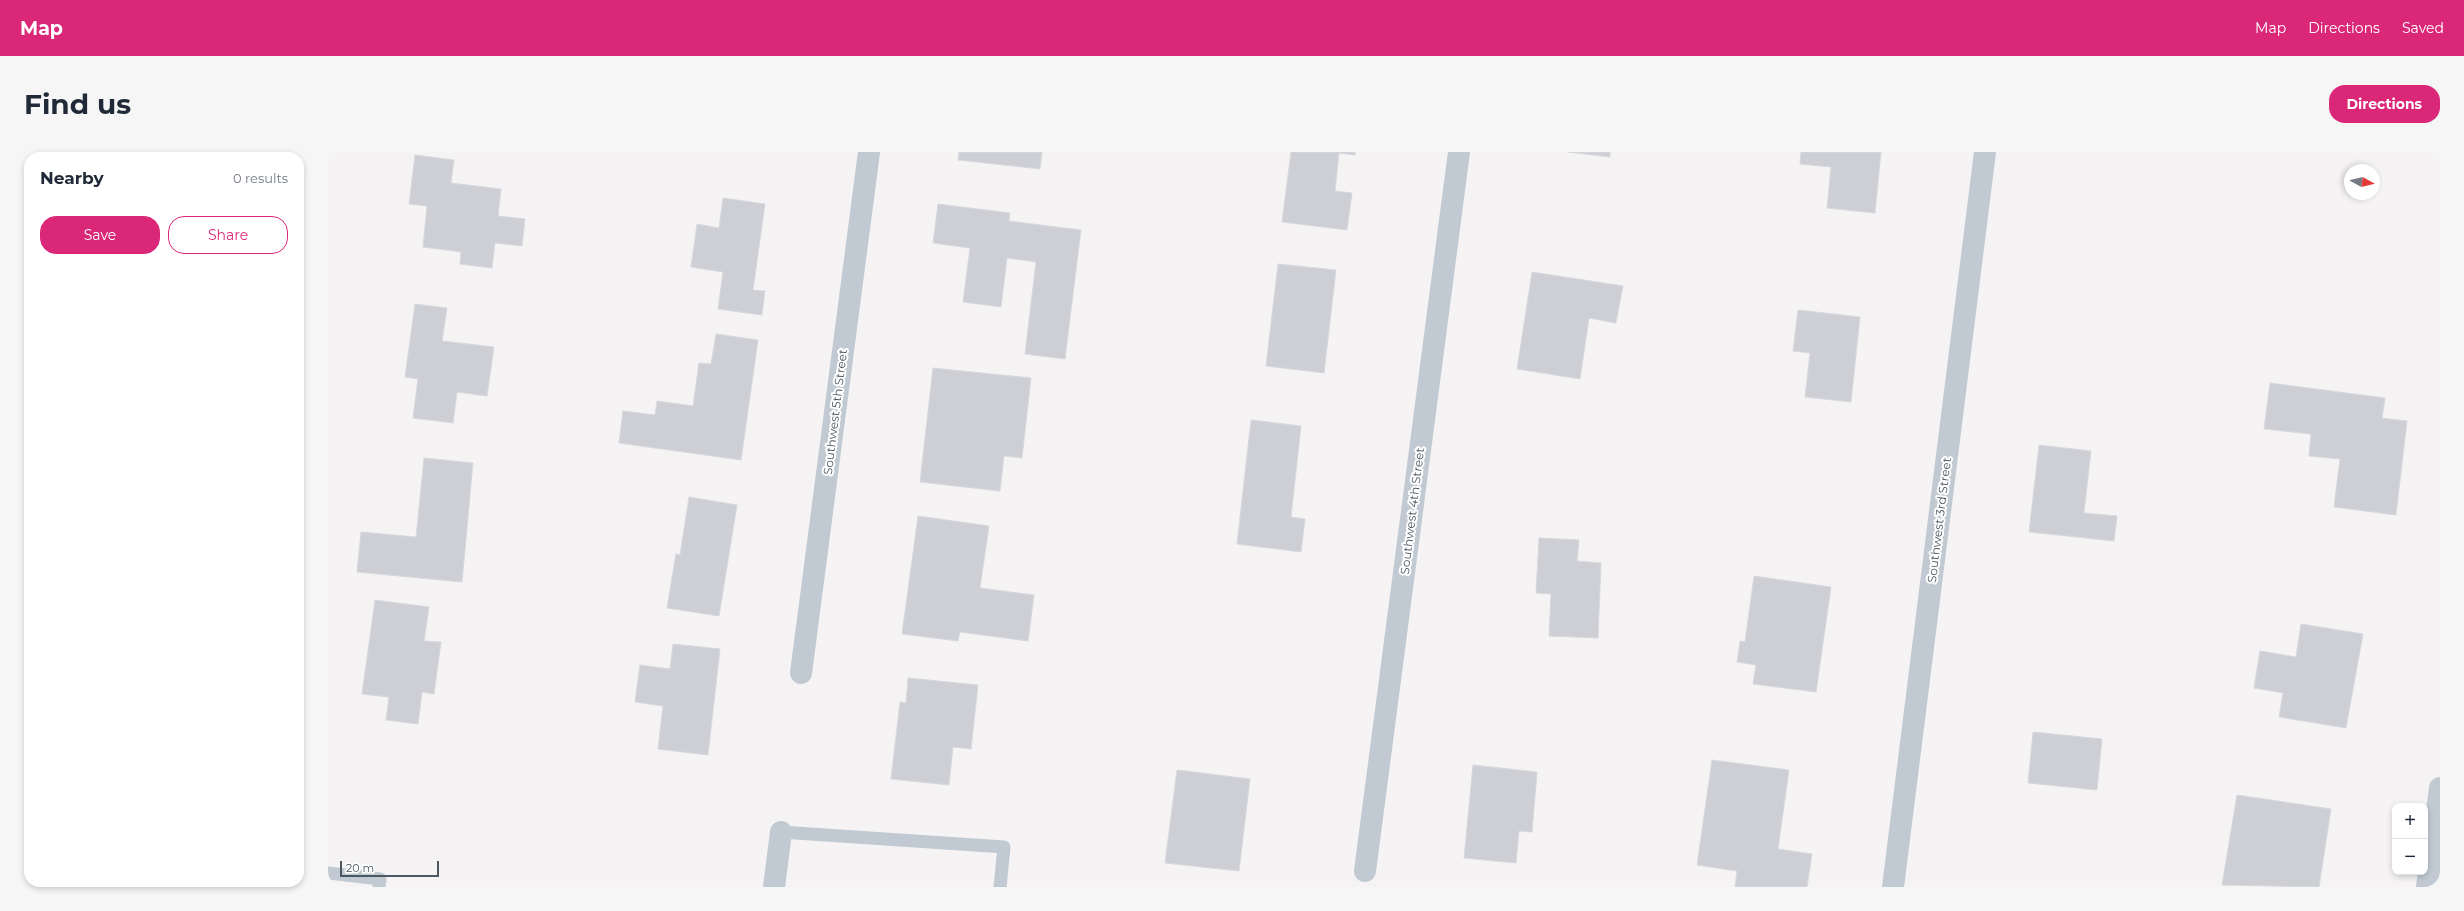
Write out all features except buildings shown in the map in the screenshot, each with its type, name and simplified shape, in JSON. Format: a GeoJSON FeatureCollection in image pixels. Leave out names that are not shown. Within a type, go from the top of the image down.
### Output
{"type":"FeatureCollection","features":[{"type":"Feature","properties":{"kind":"street","name":"Southwest 5th Street"},"geometry":{"type":"LineString","coordinates":[[801,672],[869,152]]}},
{"type":"Feature","properties":{"kind":"street","name":"Southwest 4th Street"},"geometry":{"type":"LineString","coordinates":[[1365,871],[1459,152]]}},
{"type":"Feature","properties":{"kind":"street","name":"Southwest 3rd Street"},"geometry":{"type":"LineString","coordinates":[[1893,887],[1985,152]]}},
{"type":"Feature","properties":{"kind":"street"},"geometry":{"type":"LineString","coordinates":[[2427,887],[2440,788]]}},
{"type":"Feature","properties":{"kind":"street"},"geometry":{"type":"LineString","coordinates":[[774,887],[781,832]]}},
{"type":"Feature","properties":{"kind":"lane"},"geometry":{"type":"LineString","coordinates":[[781,832],[1004,847],[1000,887]]}},
{"type":"Feature","properties":{"kind":"lane"},"geometry":{"type":"LineString","coordinates":[[328,873],[380,879],[379,887]]}}]}
